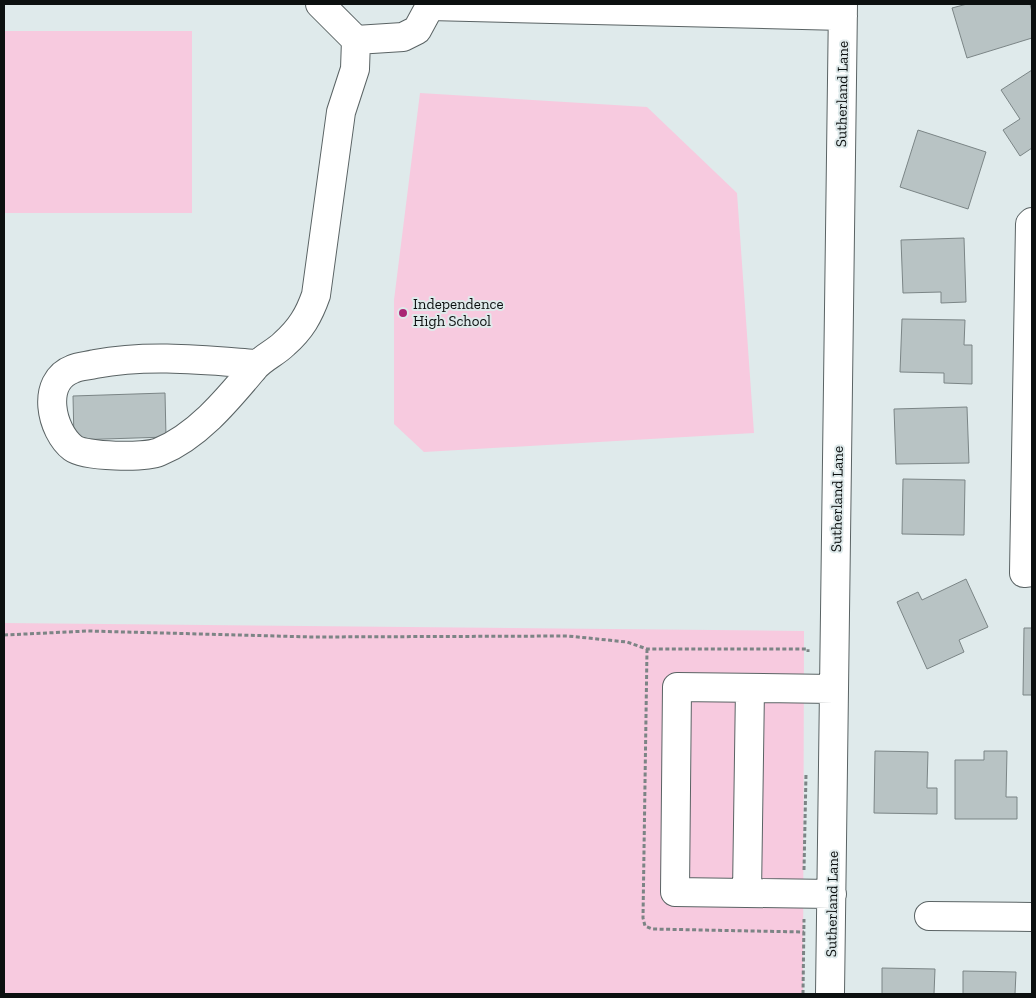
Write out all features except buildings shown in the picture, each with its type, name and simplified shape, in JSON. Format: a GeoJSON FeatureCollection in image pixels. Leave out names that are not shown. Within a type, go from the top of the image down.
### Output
{"type":"FeatureCollection","features":[{"type":"Feature","properties":{"kind":"street"},"geometry":{"type":"LineString","coordinates":[[257,364],[162,358],[113,361],[72,369],[56,382],[52,399],[57,429],[74,449],[110,456],[157,453],[187,436],[232,396],[257,364],[284,344],[309,317],[316,294],[342,112],[355,69],[356,40],[320,4]]}},
{"type":"Feature","properties":{"kind":"street"},"geometry":{"type":"LineString","coordinates":[[356,40],[403,37],[418,30],[430,5],[843,10]]}},
{"type":"Feature","properties":{"kind":"street","name":"Sutherland Lane"},"geometry":{"type":"LineString","coordinates":[[830,994],[843,10]]}},
{"type":"Feature","properties":{"kind":"street"},"geometry":{"type":"LineString","coordinates":[[1028,572],[1030,234],[1032,222]]}},
{"type":"Feature","properties":{"kind":"street"},"geometry":{"type":"LineString","coordinates":[[832,894],[675,892],[675,828],[677,687],[834,689]]}},
{"type":"Feature","properties":{"kind":"street"},"geometry":{"type":"LineString","coordinates":[[747,893],[750,688]]}},
{"type":"Feature","properties":{"kind":"street"},"geometry":{"type":"LineString","coordinates":[[929,916],[1032,917]]}},
{"type":"Feature","properties":{"kind":"path"},"geometry":{"type":"LineString","coordinates":[[4,635],[88,631],[313,637],[568,636],[627,642],[646,649],[808,649],[807,689]]}},
{"type":"Feature","properties":{"kind":"path"},"geometry":{"type":"LineString","coordinates":[[803,994],[806,765]]}},
{"type":"Feature","properties":{"kind":"shaded area"},"geometry":{"type":"Polygon","coordinates":[[[4,31],[192,31],[192,213],[4,213],[4,31]]]}},
{"type":"Feature","properties":{"kind":"shaded area"},"geometry":{"type":"Polygon","coordinates":[[[420,93],[647,107],[737,193],[754,433],[424,452],[394,424],[394,300],[420,93]]]}},
{"type":"Feature","properties":{"kind":"shaded area"},"geometry":{"type":"Polygon","coordinates":[[[4,623],[804,631],[803,994],[4,994],[4,623]]]}},
{"type":"Feature","properties":{"kind":"place","name":"Independence High School"},"geometry":{"type":"Point","coordinates":[403,313]}}]}
